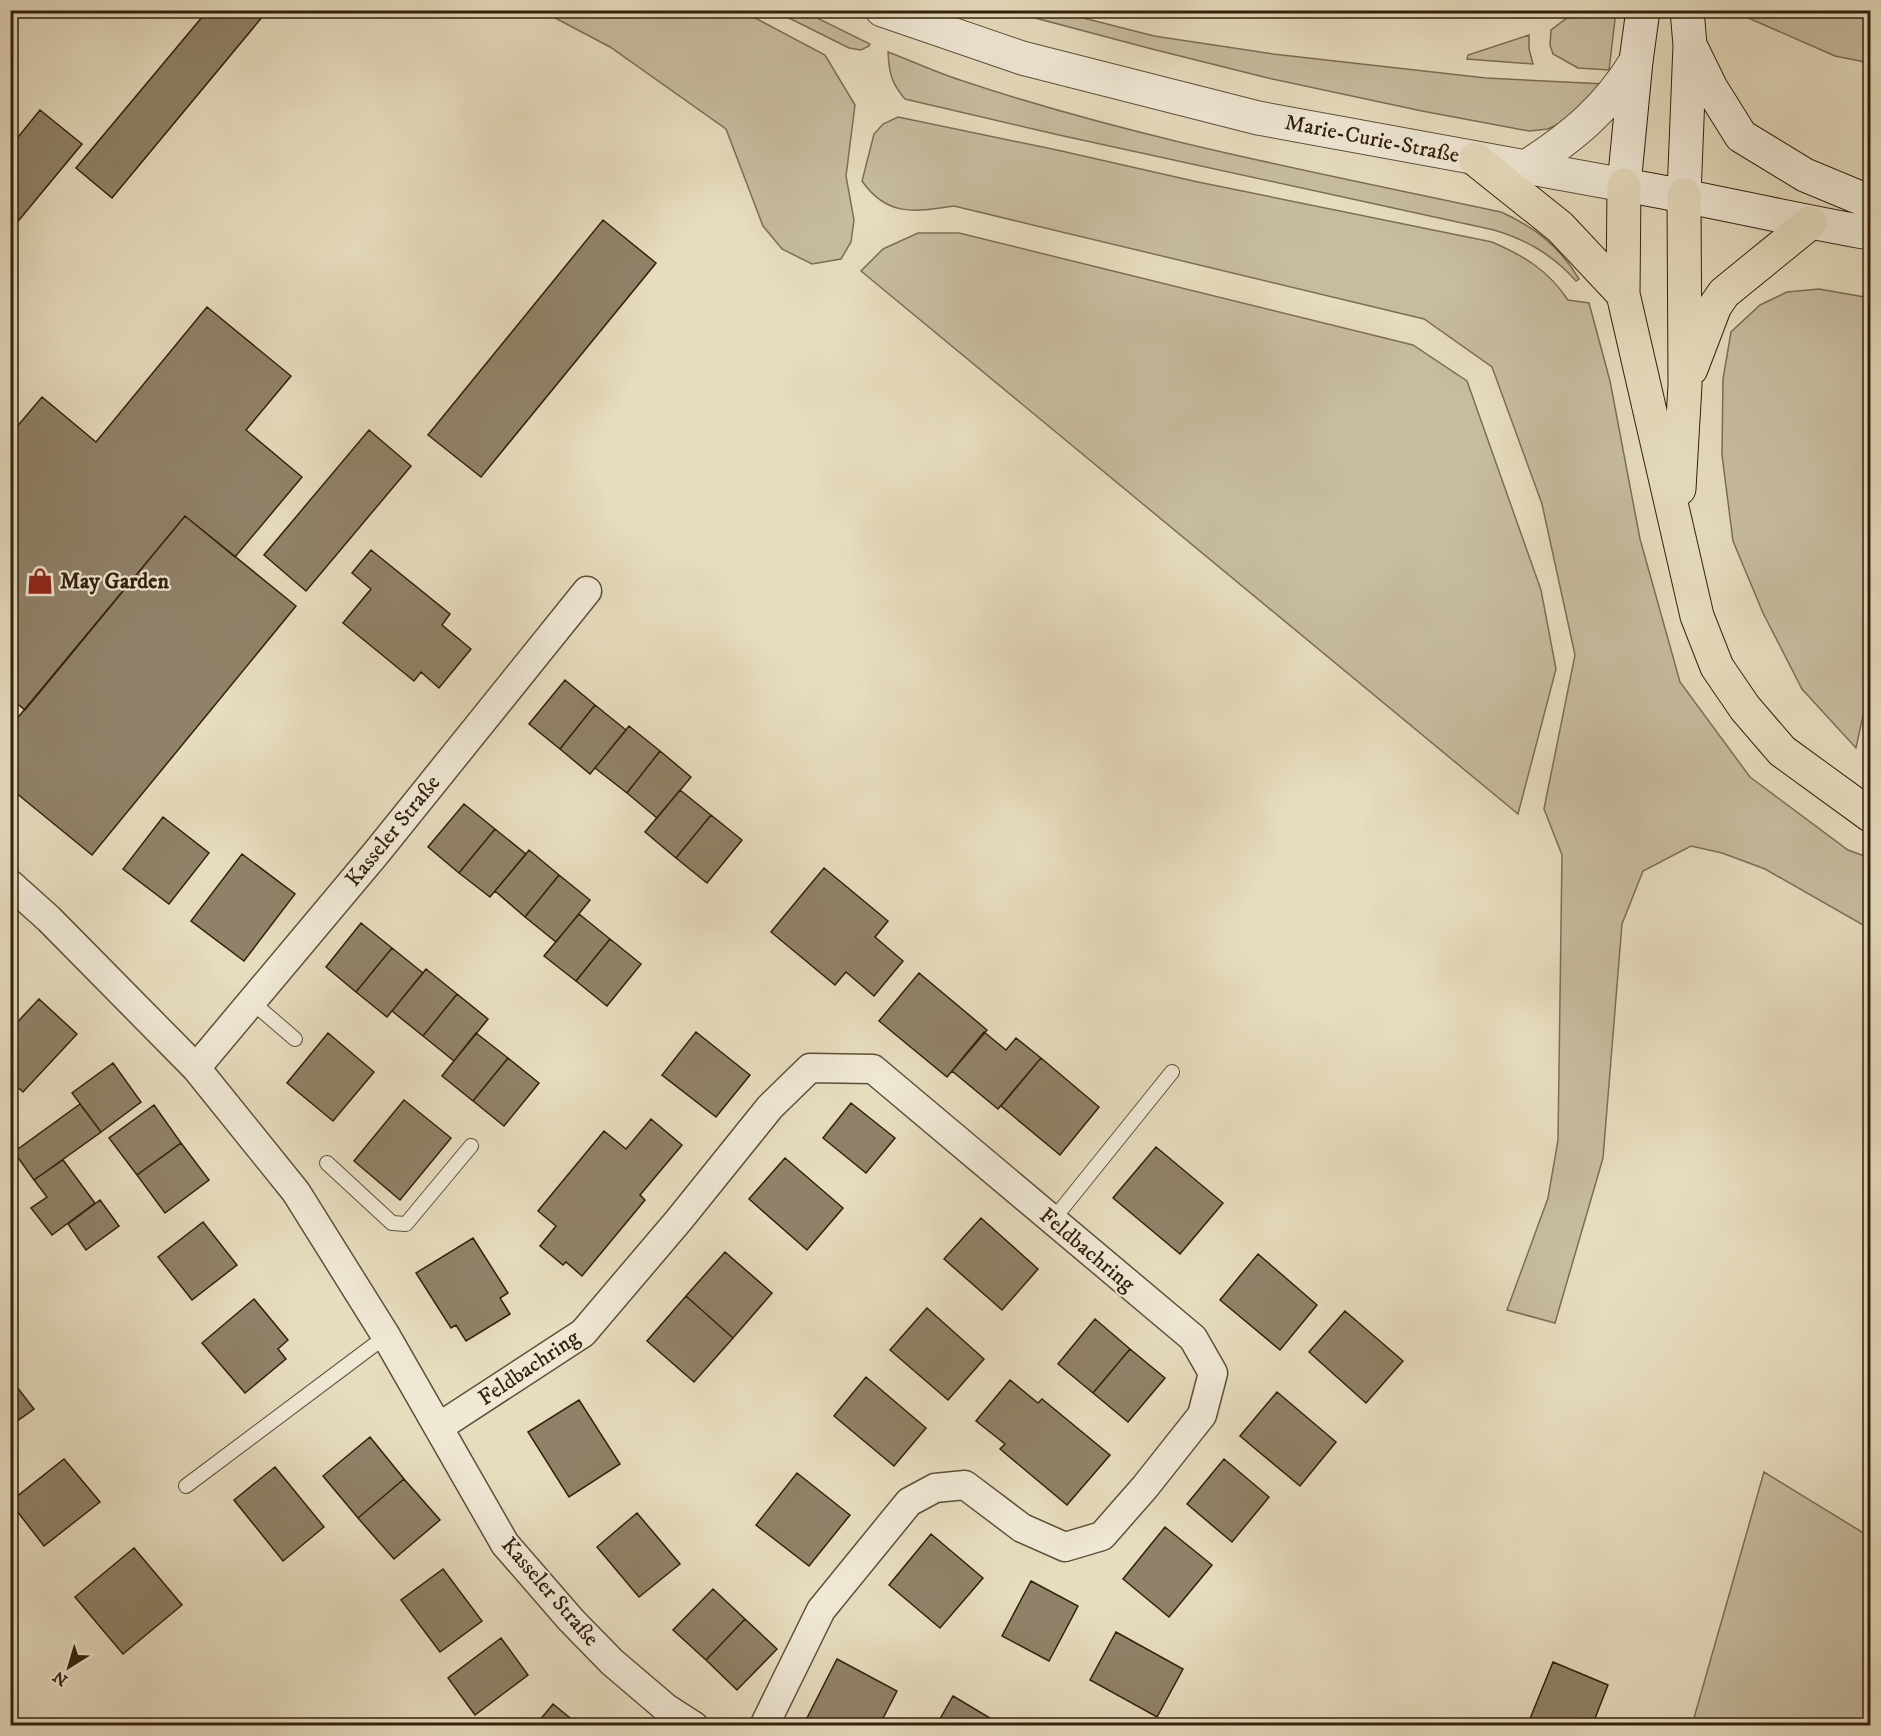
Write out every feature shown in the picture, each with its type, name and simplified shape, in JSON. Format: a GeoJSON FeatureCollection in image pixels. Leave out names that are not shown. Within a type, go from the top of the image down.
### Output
{"type":"FeatureCollection","features":[{"type":"Feature","properties":{"kind":"highway"},"geometry":{"type":"LineString","coordinates":[[1475,159],[1560,227],[1623,294]]}},
{"type":"Feature","properties":{"kind":"highway"},"geometry":{"type":"LineString","coordinates":[[1624,185],[1623,294],[1697,616],[1717,667],[1745,708],[1782,750],[1870,815]]}},
{"type":"Feature","properties":{"kind":"highway"},"geometry":{"type":"LineString","coordinates":[[1676,526],[1685,385],[1684,195]]}},
{"type":"Feature","properties":{"kind":"highway"},"geometry":{"type":"LineString","coordinates":[[1685,385],[1715,306],[1724,293],[1810,223]]}},
{"type":"Feature","properties":{"kind":"street","name":"Marie-Curie-Straße"},"geometry":{"type":"LineString","coordinates":[[882,10],[1022,58],[1258,118],[1684,195],[1810,223],[1870,233]]}},
{"type":"Feature","properties":{"kind":"street"},"geometry":{"type":"LineString","coordinates":[[1624,185],[1643,10]]}},
{"type":"Feature","properties":{"kind":"street"},"geometry":{"type":"LineString","coordinates":[[1684,195],[1689,45],[1687,10]]}},
{"type":"Feature","properties":{"kind":"street"},"geometry":{"type":"LineString","coordinates":[[1689,45],[1711,88],[1741,136],[1805,175],[1870,202]]}},
{"type":"Feature","properties":{"kind":"street"},"geometry":{"type":"LineString","coordinates":[[1526,167],[1564,142],[1596,114],[1626,78],[1636,61]]}},
{"type":"Feature","properties":{"kind":"street","name":"Kasseler Straße"},"geometry":{"type":"LineString","coordinates":[[196,1068],[377,852],[587,591]]}},
{"type":"Feature","properties":{"kind":"street","name":"Kasseler Straße"},"geometry":{"type":"LineString","coordinates":[[10,884],[49,919],[196,1068],[296,1192],[386,1336],[505,1544],[571,1620],[612,1662],[666,1708],[694,1725]]}},
{"type":"Feature","properties":{"kind":"street","name":"Feldbachring"},"geometry":{"type":"LineString","coordinates":[[439,1427],[583,1334],[770,1107],[810,1068],[873,1069],[1193,1338],[1213,1373],[1202,1415],[1145,1487],[1102,1536],[1065,1547],[1022,1528],[965,1485],[934,1488],[909,1502],[821,1610],[764,1725]]}},
{"type":"Feature","properties":{"kind":"lane"},"geometry":{"type":"LineString","coordinates":[[252,1002],[295,1039]]}},
{"type":"Feature","properties":{"kind":"lane"},"geometry":{"type":"LineString","coordinates":[[1052,1221],[1172,1072]]}},
{"type":"Feature","properties":{"kind":"lane"},"geometry":{"type":"LineString","coordinates":[[327,1163],[392,1222],[406,1224],[471,1146]]}},
{"type":"Feature","properties":{"kind":"lane"},"geometry":{"type":"LineString","coordinates":[[186,1486],[386,1336]]}},
{"type":"Feature","properties":{"kind":"shaded area"},"geometry":{"type":"Polygon","coordinates":[[[542,11],[742,11],[825,55],[855,105],[846,176],[854,220],[851,242],[841,259],[812,264],[782,249],[763,226],[726,129],[610,47],[542,11]]]}},
{"type":"Feature","properties":{"kind":"shaded area"},"geometry":{"type":"Polygon","coordinates":[[[775,11],[803,11],[870,44],[861,50],[849,48],[775,11]]]}},
{"type":"Feature","properties":{"kind":"shaded area"},"geometry":{"type":"Polygon","coordinates":[[[1009,11],[1056,11],[1154,36],[1273,54],[1486,78],[1605,84],[1571,118],[1548,129],[1529,131],[1268,78],[1009,11]]]}},
{"type":"Feature","properties":{"kind":"shaded area"},"geometry":{"type":"Polygon","coordinates":[[[1586,11],[1616,11],[1609,70],[1578,68],[1553,54],[1550,45],[1551,30],[1567,18],[1586,11]]]}},
{"type":"Feature","properties":{"kind":"shaded area"},"geometry":{"type":"Polygon","coordinates":[[[1737,11],[1870,11],[1870,63],[1835,56],[1737,13],[1737,11]]]}},
{"type":"Feature","properties":{"kind":"shaded area"},"geometry":{"type":"Polygon","coordinates":[[[1529,35],[1529,49],[1533,64],[1467,59],[1468,55],[1529,35]]]}},
{"type":"Feature","properties":{"kind":"shaded area"},"geometry":{"type":"Polygon","coordinates":[[[888,52],[960,80],[1093,120],[1229,154],[1501,212],[1525,224],[1546,239],[1564,257],[1579,279],[1576,281],[1558,263],[1539,250],[1494,230],[905,99],[892,77],[888,52]]]}},
{"type":"Feature","properties":{"kind":"shaded area"},"geometry":{"type":"Polygon","coordinates":[[[898,117],[1198,182],[1492,242],[1515,253],[1544,272],[1568,300],[1589,303],[1610,381],[1640,539],[1680,682],[1750,777],[1848,850],[1870,858],[1870,929],[1765,869],[1722,853],[1691,846],[1643,871],[1622,924],[1603,1158],[1555,1323],[1507,1310],[1548,1198],[1558,1140],[1562,855],[1544,809],[1575,655],[1542,504],[1492,367],[1424,319],[954,206],[914,210],[892,206],[881,201],[862,181],[874,134],[883,124],[898,117]]]}},
{"type":"Feature","properties":{"kind":"shaded area"},"geometry":{"type":"Polygon","coordinates":[[[918,233],[959,233],[1413,345],[1467,381],[1541,590],[1556,669],[1518,814],[861,271],[883,249],[918,233]]]}},
{"type":"Feature","properties":{"kind":"shaded area"},"geometry":{"type":"Polygon","coordinates":[[[1819,289],[1870,298],[1870,683],[1856,748],[1802,689],[1763,613],[1733,541],[1722,455],[1723,379],[1731,332],[1760,305],[1787,292],[1819,289]]]}},
{"type":"Feature","properties":{"kind":"shaded area"},"geometry":{"type":"Polygon","coordinates":[[[1764,1472],[1870,1537],[1870,1725],[1692,1725],[1764,1472]]]}},
{"type":"Feature","properties":{"kind":"building"},"geometry":{"type":"Polygon","coordinates":[[[208,10],[268,10],[112,198],[76,168],[208,10]]]}},
{"type":"Feature","properties":{"kind":"building"},"geometry":{"type":"Polygon","coordinates":[[[40,110],[82,144],[10,231],[10,147],[40,110]]]}},
{"type":"Feature","properties":{"kind":"building"},"geometry":{"type":"Polygon","coordinates":[[[603,220],[656,263],[481,477],[428,435],[603,220]]]}},
{"type":"Feature","properties":{"kind":"building"},"geometry":{"type":"Polygon","coordinates":[[[207,307],[291,376],[246,430],[302,477],[235,557],[185,516],[25,710],[10,698],[10,435],[42,397],[96,442],[207,307]]]}},
{"type":"Feature","properties":{"kind":"building"},"geometry":{"type":"Polygon","coordinates":[[[369,430],[411,466],[306,591],[264,555],[369,430]]]}},
{"type":"Feature","properties":{"kind":"building"},"geometry":{"type":"Polygon","coordinates":[[[185,516],[296,606],[92,855],[10,788],[10,727],[185,516]]]}},
{"type":"Feature","properties":{"kind":"building"},"geometry":{"type":"Polygon","coordinates":[[[371,550],[450,614],[442,625],[471,649],[439,688],[421,672],[414,681],[343,623],[371,589],[352,573],[371,550]]]}},
{"type":"Feature","properties":{"kind":"building"},"geometry":{"type":"Polygon","coordinates":[[[565,680],[595,705],[560,749],[529,724],[565,680]]]}},
{"type":"Feature","properties":{"kind":"building"},"geometry":{"type":"Polygon","coordinates":[[[595,705],[626,730],[590,774],[560,749],[595,705]]]}},
{"type":"Feature","properties":{"kind":"building"},"geometry":{"type":"Polygon","coordinates":[[[629,726],[660,751],[627,793],[595,768],[629,726]]]}},
{"type":"Feature","properties":{"kind":"building"},"geometry":{"type":"Polygon","coordinates":[[[660,751],[691,777],[657,818],[627,793],[660,751]]]}},
{"type":"Feature","properties":{"kind":"building"},"geometry":{"type":"Polygon","coordinates":[[[680,790],[711,815],[676,858],[645,832],[680,790]]]}},
{"type":"Feature","properties":{"kind":"building"},"geometry":{"type":"Polygon","coordinates":[[[464,804],[495,829],[459,873],[428,847],[464,804]]]}},
{"type":"Feature","properties":{"kind":"building"},"geometry":{"type":"Polygon","coordinates":[[[711,815],[742,840],[707,883],[676,858],[711,815]]]}},
{"type":"Feature","properties":{"kind":"building"},"geometry":{"type":"Polygon","coordinates":[[[163,817],[209,853],[169,904],[123,869],[163,817]]]}},
{"type":"Feature","properties":{"kind":"building"},"geometry":{"type":"Polygon","coordinates":[[[495,829],[526,854],[490,897],[459,873],[495,829]]]}},
{"type":"Feature","properties":{"kind":"building"},"geometry":{"type":"Polygon","coordinates":[[[529,850],[559,875],[525,917],[495,891],[529,850]]]}},
{"type":"Feature","properties":{"kind":"building"},"geometry":{"type":"Polygon","coordinates":[[[242,854],[295,894],[244,961],[191,921],[242,854]]]}},
{"type":"Feature","properties":{"kind":"building"},"geometry":{"type":"Polygon","coordinates":[[[824,868],[888,921],[875,937],[903,961],[874,996],[846,972],[835,985],[771,932],[824,868]]]}},
{"type":"Feature","properties":{"kind":"building"},"geometry":{"type":"Polygon","coordinates":[[[559,875],[590,900],[556,942],[525,917],[559,875]]]}},
{"type":"Feature","properties":{"kind":"building"},"geometry":{"type":"Polygon","coordinates":[[[579,914],[610,939],[576,981],[544,956],[579,914]]]}},
{"type":"Feature","properties":{"kind":"building"},"geometry":{"type":"Polygon","coordinates":[[[361,923],[392,948],[356,992],[326,967],[361,923]]]}},
{"type":"Feature","properties":{"kind":"building"},"geometry":{"type":"Polygon","coordinates":[[[610,939],[641,964],[607,1006],[576,981],[610,939]]]}},
{"type":"Feature","properties":{"kind":"building"},"geometry":{"type":"Polygon","coordinates":[[[392,948],[423,973],[387,1017],[356,992],[392,948]]]}},
{"type":"Feature","properties":{"kind":"building"},"geometry":{"type":"Polygon","coordinates":[[[426,969],[457,994],[423,1036],[392,1011],[426,969]]]}},
{"type":"Feature","properties":{"kind":"building"},"geometry":{"type":"Polygon","coordinates":[[[919,973],[987,1030],[947,1077],[879,1021],[919,973]]]}},
{"type":"Feature","properties":{"kind":"building"},"geometry":{"type":"Polygon","coordinates":[[[457,994],[488,1019],[454,1061],[423,1036],[457,994]]]}},
{"type":"Feature","properties":{"kind":"building"},"geometry":{"type":"Polygon","coordinates":[[[39,999],[77,1034],[23,1092],[10,1080],[10,1030],[39,999]]]}},
{"type":"Feature","properties":{"kind":"building"},"geometry":{"type":"Polygon","coordinates":[[[696,1032],[750,1075],[716,1117],[662,1075],[696,1032]]]}},
{"type":"Feature","properties":{"kind":"building"},"geometry":{"type":"Polygon","coordinates":[[[984,1032],[1006,1050],[1016,1038],[1041,1058],[998,1109],[952,1071],[984,1032]]]}},
{"type":"Feature","properties":{"kind":"building"},"geometry":{"type":"Polygon","coordinates":[[[328,1033],[374,1072],[333,1121],[287,1083],[328,1033]]]}},
{"type":"Feature","properties":{"kind":"building"},"geometry":{"type":"Polygon","coordinates":[[[476,1033],[508,1058],[473,1101],[442,1076],[476,1033]]]}},
{"type":"Feature","properties":{"kind":"building"},"geometry":{"type":"Polygon","coordinates":[[[508,1058],[539,1083],[504,1126],[473,1101],[508,1058]]]}},
{"type":"Feature","properties":{"kind":"building"},"geometry":{"type":"Polygon","coordinates":[[[1041,1058],[1099,1107],[1060,1155],[1001,1106],[1041,1058]]]}},
{"type":"Feature","properties":{"kind":"building"},"geometry":{"type":"Polygon","coordinates":[[[113,1063],[141,1102],[101,1132],[72,1093],[113,1063]]]}},
{"type":"Feature","properties":{"kind":"building"},"geometry":{"type":"Polygon","coordinates":[[[404,1100],[451,1138],[400,1200],[354,1161],[404,1100]]]}},
{"type":"Feature","properties":{"kind":"building"},"geometry":{"type":"Polygon","coordinates":[[[851,1103],[895,1138],[866,1173],[823,1138],[851,1103]]]}},
{"type":"Feature","properties":{"kind":"building"},"geometry":{"type":"Polygon","coordinates":[[[80,1104],[101,1132],[34,1180],[14,1152],[80,1104]]]}},
{"type":"Feature","properties":{"kind":"building"},"geometry":{"type":"Polygon","coordinates":[[[154,1105],[181,1143],[137,1175],[109,1138],[154,1105]]]}},
{"type":"Feature","properties":{"kind":"building"},"geometry":{"type":"Polygon","coordinates":[[[651,1119],[682,1145],[640,1195],[645,1200],[582,1276],[566,1262],[563,1265],[540,1246],[556,1226],[538,1211],[604,1131],[626,1149],[651,1119]]]}},
{"type":"Feature","properties":{"kind":"building"},"geometry":{"type":"Polygon","coordinates":[[[181,1143],[209,1180],[165,1213],[137,1175],[181,1143]]]}},
{"type":"Feature","properties":{"kind":"building"},"geometry":{"type":"Polygon","coordinates":[[[1156,1147],[1223,1203],[1180,1254],[1113,1198],[1156,1147]]]}},
{"type":"Feature","properties":{"kind":"building"},"geometry":{"type":"Polygon","coordinates":[[[785,1158],[843,1208],[807,1250],[749,1199],[785,1158]]]}},
{"type":"Feature","properties":{"kind":"building"},"geometry":{"type":"Polygon","coordinates":[[[63,1160],[95,1203],[52,1235],[31,1208],[47,1197],[34,1180],[63,1160]]]}},
{"type":"Feature","properties":{"kind":"building"},"geometry":{"type":"Polygon","coordinates":[[[100,1200],[119,1226],[86,1250],[68,1224],[100,1200]]]}},
{"type":"Feature","properties":{"kind":"building"},"geometry":{"type":"Polygon","coordinates":[[[981,1218],[1038,1269],[1002,1310],[944,1259],[981,1218]]]}},
{"type":"Feature","properties":{"kind":"building"},"geometry":{"type":"Polygon","coordinates":[[[203,1222],[237,1265],[192,1300],[158,1257],[203,1222]]]}},
{"type":"Feature","properties":{"kind":"building"},"geometry":{"type":"Polygon","coordinates":[[[473,1238],[508,1293],[500,1298],[510,1314],[466,1341],[456,1325],[451,1328],[416,1273],[473,1238]]]}},
{"type":"Feature","properties":{"kind":"building"},"geometry":{"type":"Polygon","coordinates":[[[725,1252],[772,1293],[733,1338],[686,1296],[725,1252]]]}},
{"type":"Feature","properties":{"kind":"building"},"geometry":{"type":"Polygon","coordinates":[[[1258,1254],[1317,1305],[1280,1350],[1220,1300],[1258,1254]]]}},
{"type":"Feature","properties":{"kind":"building"},"geometry":{"type":"Polygon","coordinates":[[[686,1296],[733,1338],[694,1382],[647,1341],[686,1296]]]}},
{"type":"Feature","properties":{"kind":"building"},"geometry":{"type":"Polygon","coordinates":[[[254,1299],[288,1340],[278,1349],[286,1359],[245,1393],[202,1343],[254,1299]]]}},
{"type":"Feature","properties":{"kind":"building"},"geometry":{"type":"Polygon","coordinates":[[[927,1308],[984,1359],[948,1400],[890,1350],[927,1308]]]}},
{"type":"Feature","properties":{"kind":"building"},"geometry":{"type":"Polygon","coordinates":[[[1345,1311],[1403,1361],[1366,1403],[1309,1352],[1345,1311]]]}},
{"type":"Feature","properties":{"kind":"building"},"geometry":{"type":"Polygon","coordinates":[[[1095,1319],[1130,1349],[1093,1393],[1058,1364],[1095,1319]]]}},
{"type":"Feature","properties":{"kind":"building"},"geometry":{"type":"Polygon","coordinates":[[[1130,1349],[1165,1378],[1128,1422],[1093,1393],[1130,1349]]]}},
{"type":"Feature","properties":{"kind":"building"},"geometry":{"type":"Polygon","coordinates":[[[866,1377],[926,1428],[894,1466],[834,1416],[866,1377]]]}},
{"type":"Feature","properties":{"kind":"building"},"geometry":{"type":"Polygon","coordinates":[[[10,1378],[34,1409],[10,1426],[10,1378]]]}},
{"type":"Feature","properties":{"kind":"building"},"geometry":{"type":"Polygon","coordinates":[[[1010,1380],[1038,1403],[1042,1399],[1110,1455],[1067,1505],[1000,1449],[1005,1444],[976,1421],[1010,1380]]]}},
{"type":"Feature","properties":{"kind":"building"},"geometry":{"type":"Polygon","coordinates":[[[1277,1392],[1336,1442],[1300,1486],[1240,1436],[1277,1392]]]}},
{"type":"Feature","properties":{"kind":"building"},"geometry":{"type":"Polygon","coordinates":[[[579,1400],[620,1464],[569,1497],[528,1432],[579,1400]]]}},
{"type":"Feature","properties":{"kind":"building"},"geometry":{"type":"Polygon","coordinates":[[[370,1437],[404,1479],[358,1518],[323,1476],[370,1437]]]}},
{"type":"Feature","properties":{"kind":"building"},"geometry":{"type":"Polygon","coordinates":[[[64,1459],[100,1502],[44,1546],[10,1502],[64,1459]]]}},
{"type":"Feature","properties":{"kind":"building"},"geometry":{"type":"Polygon","coordinates":[[[1224,1459],[1269,1497],[1232,1542],[1187,1504],[1224,1459]]]}},
{"type":"Feature","properties":{"kind":"building"},"geometry":{"type":"Polygon","coordinates":[[[275,1467],[324,1527],[283,1561],[234,1500],[275,1467]]]}},
{"type":"Feature","properties":{"kind":"building"},"geometry":{"type":"Polygon","coordinates":[[[797,1473],[850,1515],[809,1566],[756,1525],[797,1473]]]}},
{"type":"Feature","properties":{"kind":"building"},"geometry":{"type":"Polygon","coordinates":[[[404,1479],[440,1520],[394,1559],[358,1518],[404,1479]]]}},
{"type":"Feature","properties":{"kind":"building"},"geometry":{"type":"Polygon","coordinates":[[[637,1513],[680,1564],[639,1597],[597,1547],[637,1513]]]}},
{"type":"Feature","properties":{"kind":"building"},"geometry":{"type":"Polygon","coordinates":[[[1165,1527],[1212,1565],[1169,1617],[1123,1579],[1165,1527]]]}},
{"type":"Feature","properties":{"kind":"building"},"geometry":{"type":"Polygon","coordinates":[[[931,1534],[983,1578],[940,1628],[889,1585],[931,1534]]]}},
{"type":"Feature","properties":{"kind":"building"},"geometry":{"type":"Polygon","coordinates":[[[134,1548],[182,1605],[123,1654],[75,1597],[134,1548]]]}},
{"type":"Feature","properties":{"kind":"building"},"geometry":{"type":"Polygon","coordinates":[[[443,1569],[482,1621],[440,1652],[401,1600],[443,1569]]]}},
{"type":"Feature","properties":{"kind":"building"},"geometry":{"type":"Polygon","coordinates":[[[1031,1581],[1078,1606],[1049,1661],[1002,1636],[1031,1581]]]}},
{"type":"Feature","properties":{"kind":"building"},"geometry":{"type":"Polygon","coordinates":[[[713,1589],[745,1619],[706,1660],[673,1630],[713,1589]]]}},
{"type":"Feature","properties":{"kind":"building"},"geometry":{"type":"Polygon","coordinates":[[[745,1619],[777,1649],[737,1690],[706,1660],[745,1619]]]}},
{"type":"Feature","properties":{"kind":"building"},"geometry":{"type":"Polygon","coordinates":[[[1116,1632],[1183,1669],[1157,1717],[1090,1680],[1116,1632]]]}},
{"type":"Feature","properties":{"kind":"building"},"geometry":{"type":"Polygon","coordinates":[[[501,1638],[528,1675],[475,1715],[448,1678],[501,1638]]]}},
{"type":"Feature","properties":{"kind":"building"},"geometry":{"type":"Polygon","coordinates":[[[837,1659],[897,1691],[879,1726],[821,1726],[807,1718],[837,1659]]]}},
{"type":"Feature","properties":{"kind":"building"},"geometry":{"type":"Polygon","coordinates":[[[1553,1662],[1608,1685],[1592,1726],[1527,1726],[1553,1662]]]}},
{"type":"Feature","properties":{"kind":"building"},"geometry":{"type":"Polygon","coordinates":[[[953,1696],[990,1718],[986,1726],[936,1726],[953,1696]]]}},
{"type":"Feature","properties":{"kind":"building"},"geometry":{"type":"Polygon","coordinates":[[[553,1704],[580,1726],[535,1726],[553,1704]]]}},
{"type":"Feature","properties":{"kind":"building"},"geometry":{"type":"Polygon","coordinates":[[[990,1718],[1004,1726],[986,1726],[990,1718]]]}},
{"type":"Feature","properties":{"kind":"place","name":"May Garden"},"geometry":{"type":"Point","coordinates":[40,581]}}]}
